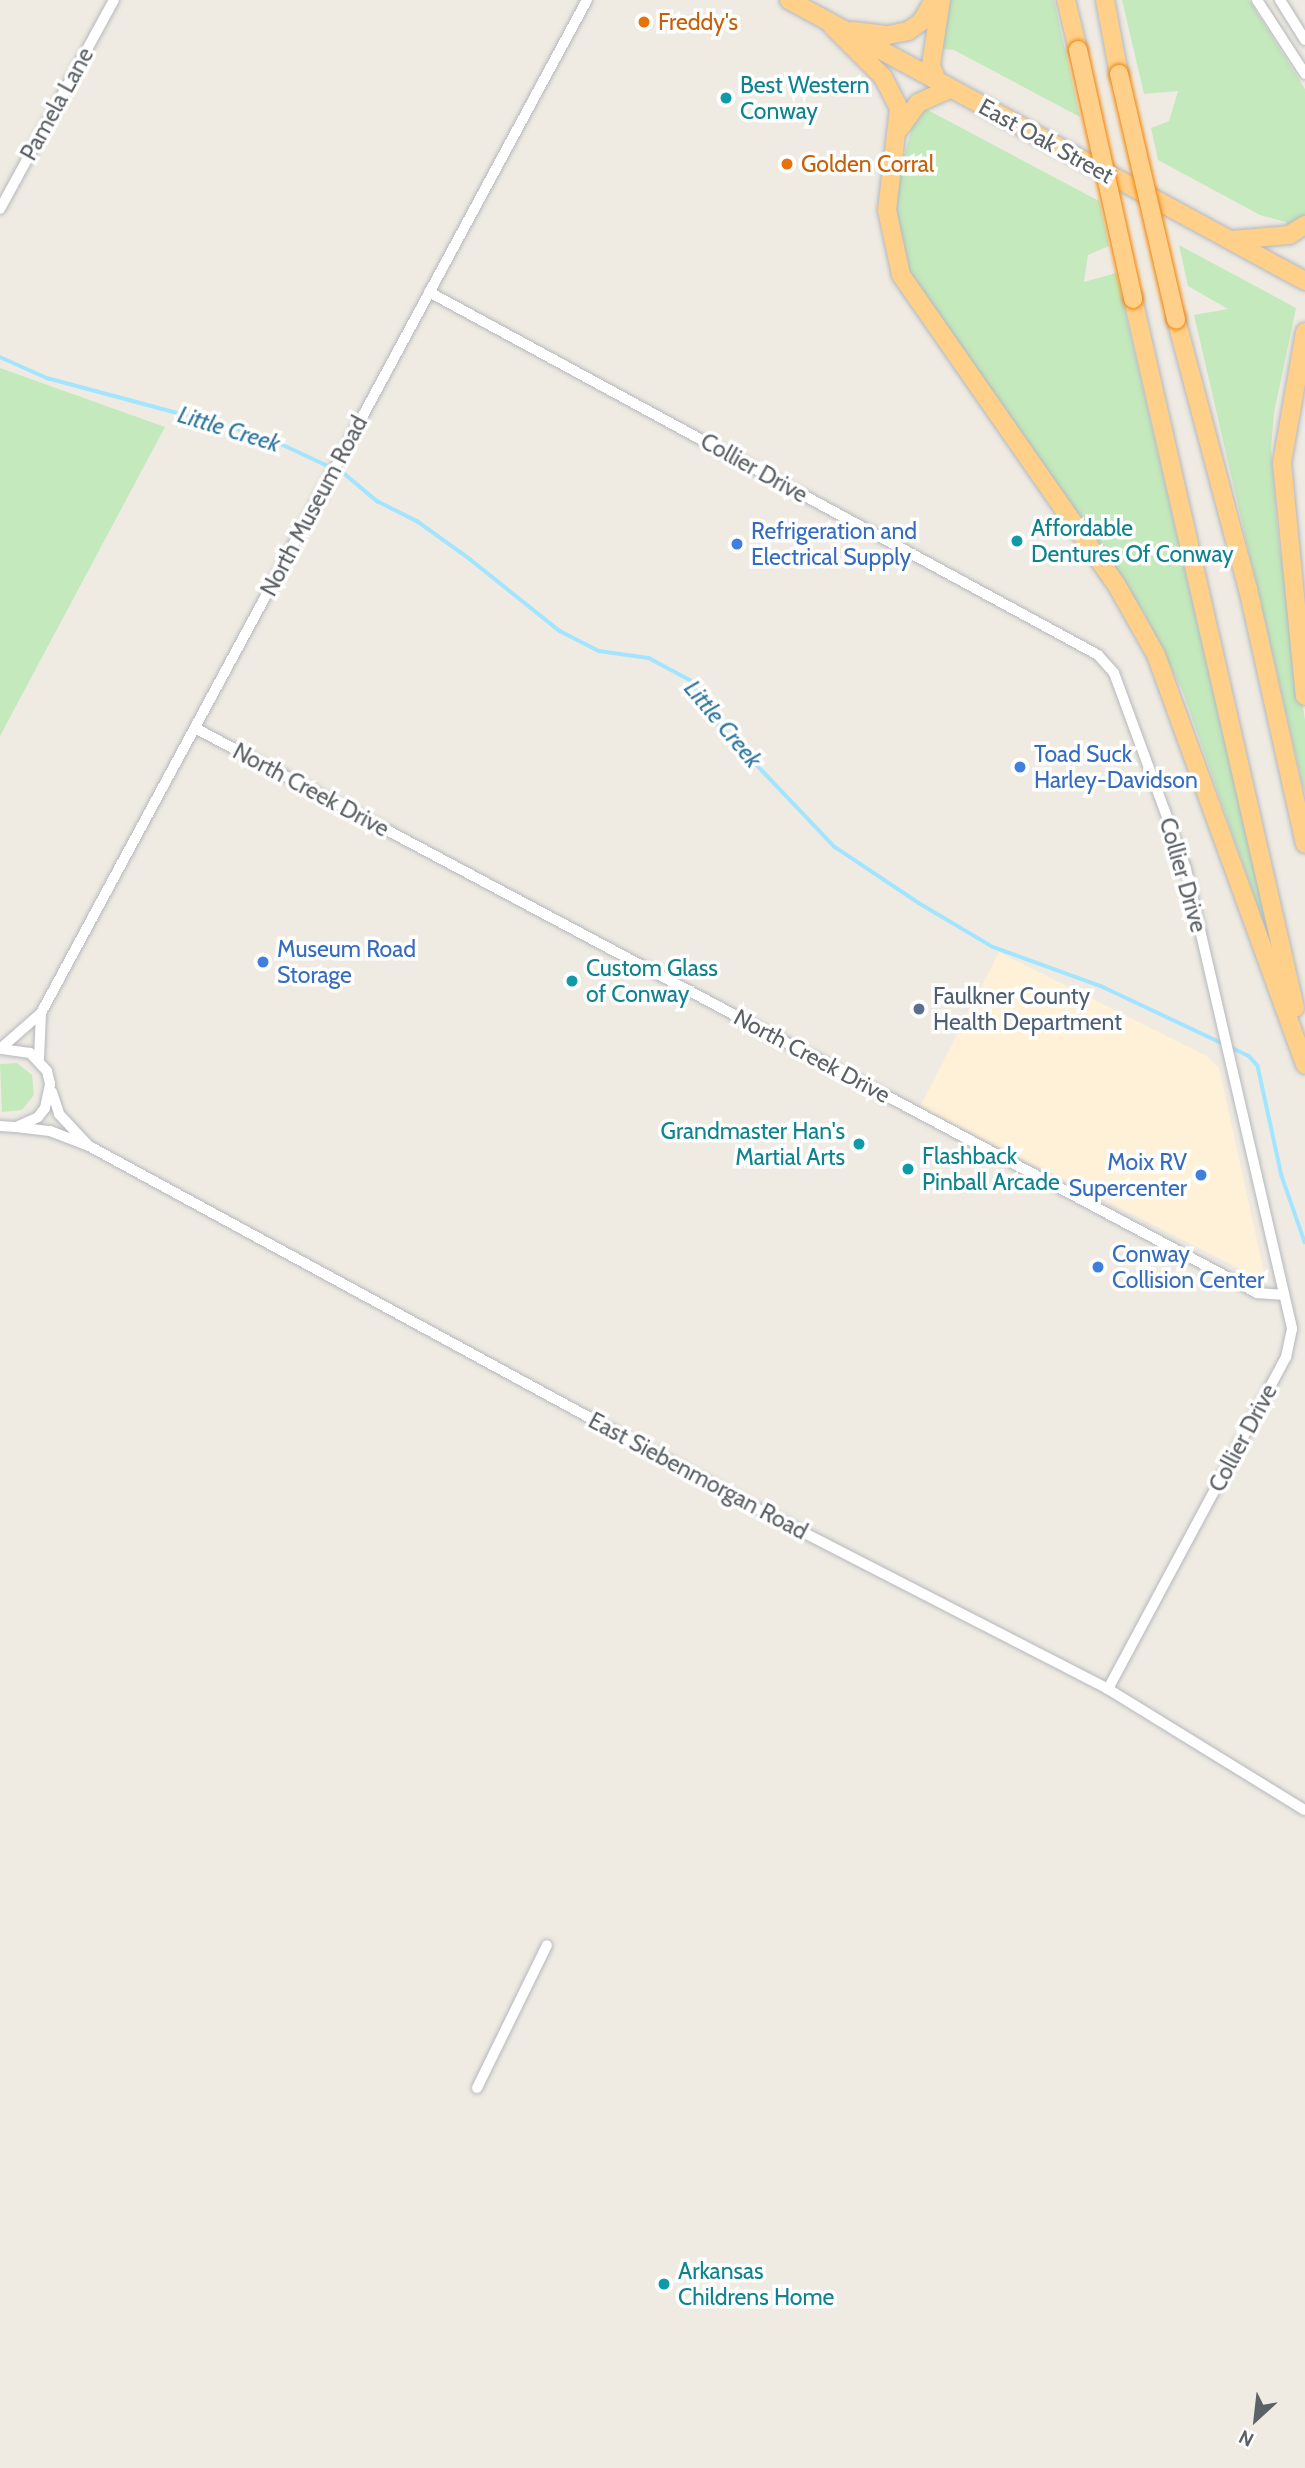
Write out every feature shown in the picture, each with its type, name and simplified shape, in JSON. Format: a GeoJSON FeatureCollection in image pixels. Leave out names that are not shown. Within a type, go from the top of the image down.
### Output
{"type":"FeatureCollection","features":[{"type":"Feature","properties":{"kind":"highway","name":"East Oak Street"},"geometry":{"type":"LineString","coordinates":[[789,0],[832,26],[1305,281]]}},
{"type":"Feature","properties":{"kind":"highway"},"geometry":{"type":"LineString","coordinates":[[832,26],[874,35],[900,34],[921,22],[934,0]]}},
{"type":"Feature","properties":{"kind":"highway"},"geometry":{"type":"LineString","coordinates":[[900,129],[918,103],[943,85],[932,58],[942,0]]}},
{"type":"Feature","properties":{"kind":"highway"},"geometry":{"type":"LineString","coordinates":[[1066,0],[1305,1051]]}},
{"type":"Feature","properties":{"kind":"highway"},"geometry":{"type":"LineString","coordinates":[[1105,0],[1119,74],[1176,319],[1248,589],[1305,844]]}},
{"type":"Feature","properties":{"kind":"highway"},"geometry":{"type":"LineString","coordinates":[[832,26],[883,77],[899,109],[900,129],[887,210],[901,275],[1116,584],[1156,654],[1305,1065]]}},
{"type":"Feature","properties":{"kind":"highway"},"geometry":{"type":"LineString","coordinates":[[1228,240],[1267,240],[1289,235],[1305,225]]}},
{"type":"Feature","properties":{"kind":"highway"},"geometry":{"type":"LineString","coordinates":[[1305,332],[1283,443],[1282,489],[1305,695]]}},
{"type":"Feature","properties":{"kind":"highway"},"geometry":{"type":"LineString","coordinates":[[1293,388],[1305,371]]}},
{"type":"Feature","properties":{"kind":"street","name":"Pamela Lane"},"geometry":{"type":"LineString","coordinates":[[0,209],[114,0]]}},
{"type":"Feature","properties":{"kind":"street","name":"North Museum Road"},"geometry":{"type":"LineString","coordinates":[[0,1049],[41,1013],[587,0]]}},
{"type":"Feature","properties":{"kind":"street"},"geometry":{"type":"LineString","coordinates":[[1257,0],[1305,74]]}},
{"type":"Feature","properties":{"kind":"street"},"geometry":{"type":"LineString","coordinates":[[1280,0],[1305,40]]}},
{"type":"Feature","properties":{"kind":"street","name":"Collier Drive"},"geometry":{"type":"LineString","coordinates":[[429,292],[1109,664],[1186,869],[1293,1329],[1286,1357],[1108,1689]]}},
{"type":"Feature","properties":{"kind":"street","name":"North Creek Drive"},"geometry":{"type":"LineString","coordinates":[[195,728],[1257,1293],[1284,1295]]}},
{"type":"Feature","properties":{"kind":"street","name":"North Museum Road"},"geometry":{"type":"LineString","coordinates":[[39,1059],[41,1013]]}},
{"type":"Feature","properties":{"kind":"street"},"geometry":{"type":"LineString","coordinates":[[0,1049],[20,1049],[39,1059]]}},
{"type":"Feature","properties":{"kind":"street","name":"East Siebenmorgan Road"},"geometry":{"type":"LineString","coordinates":[[39,1059],[59,1114],[89,1146]]}},
{"type":"Feature","properties":{"kind":"street"},"geometry":{"type":"LineString","coordinates":[[6,1128],[38,1117],[45,1108],[50,1084]]}},
{"type":"Feature","properties":{"kind":"street","name":"East Siebenmorgan Road"},"geometry":{"type":"LineString","coordinates":[[6,1128],[50,1131],[89,1146],[756,1508],[1108,1689],[1305,1810]]}},
{"type":"Feature","properties":{"kind":"street"},"geometry":{"type":"LineString","coordinates":[[477,2088],[547,1945]]}},
{"type":"Feature","properties":{"kind":"shaded area","name":"Moix RV Supercenter"},"geometry":{"type":"Polygon","coordinates":[[[999,952],[1207,1056],[1219,1068],[1266,1282],[920,1107],[999,952]]]}},
{"type":"Feature","properties":{"kind":"green space"},"geometry":{"type":"Polygon","coordinates":[[[948,0],[1054,0],[1080,117],[954,50],[935,48],[948,0]]]}},
{"type":"Feature","properties":{"kind":"green space"},"geometry":{"type":"Polygon","coordinates":[[[1122,0],[1249,0],[1305,89],[1305,219],[1289,231],[1286,222],[1260,215],[1158,160],[1151,128],[1169,121],[1178,91],[1144,94],[1122,0]]]}},
{"type":"Feature","properties":{"kind":"green space"},"geometry":{"type":"Polygon","coordinates":[[[924,108],[1099,201],[1109,246],[1088,255],[1084,282],[1116,273],[1273,950],[1183,692],[1145,614],[924,299],[903,257],[896,218],[897,182],[914,120],[924,108]]]}},
{"type":"Feature","properties":{"kind":"green space"},"geometry":{"type":"Polygon","coordinates":[[[1179,245],[1296,308],[1274,413],[1271,449],[1278,537],[1305,720],[1305,794],[1194,315],[1228,309],[1188,286],[1179,245]]]}},
{"type":"Feature","properties":{"kind":"green space"},"geometry":{"type":"Polygon","coordinates":[[[0,368],[165,427],[0,736],[0,368]]]}},
{"type":"Feature","properties":{"kind":"green space"},"geometry":{"type":"Polygon","coordinates":[[[17,1063],[32,1075],[34,1095],[22,1110],[2,1112],[0,1064],[17,1063]]]}},
{"type":"Feature","properties":{"kind":"waterway","name":"Little Creek"},"geometry":{"type":"LineString","coordinates":[[0,357],[47,378],[264,436],[345,474],[377,501],[417,521],[470,559],[560,631],[599,651],[649,658],[690,680],[715,721],[835,847],[919,903],[993,947],[1101,986],[1249,1056],[1258,1066],[1282,1176],[1305,1242]]}},
{"type":"Feature","properties":{"kind":"place","name":"Freddy's"},"geometry":{"type":"Point","coordinates":[644,22]}},
{"type":"Feature","properties":{"kind":"place","name":"Best Western Conway"},"geometry":{"type":"Point","coordinates":[726,98]}},
{"type":"Feature","properties":{"kind":"place","name":"Golden Corral"},"geometry":{"type":"Point","coordinates":[787,164]}},
{"type":"Feature","properties":{"kind":"place","name":"Affordable Dentures Of Conway"},"geometry":{"type":"Point","coordinates":[1017,541]}},
{"type":"Feature","properties":{"kind":"place","name":"Refrigeration and Electrical Supply"},"geometry":{"type":"Point","coordinates":[737,544]}},
{"type":"Feature","properties":{"kind":"place","name":"Toad Suck Harley-Davidson"},"geometry":{"type":"Point","coordinates":[1020,767]}},
{"type":"Feature","properties":{"kind":"place","name":"Museum Road Storage"},"geometry":{"type":"Point","coordinates":[263,962]}},
{"type":"Feature","properties":{"kind":"place","name":"Custom Glass of Conway"},"geometry":{"type":"Point","coordinates":[572,981]}},
{"type":"Feature","properties":{"kind":"place","name":"Faulkner County Health Department"},"geometry":{"type":"Point","coordinates":[919,1009]}},
{"type":"Feature","properties":{"kind":"place","name":"Grandmaster Han's Martial Arts"},"geometry":{"type":"Point","coordinates":[859,1144]}},
{"type":"Feature","properties":{"kind":"place","name":"Flashback Pinball Arcade"},"geometry":{"type":"Point","coordinates":[908,1169]}},
{"type":"Feature","properties":{"kind":"place","name":"Moix RV Supercenter"},"geometry":{"type":"Point","coordinates":[1201,1175]}},
{"type":"Feature","properties":{"kind":"place","name":"Conway Collision Center"},"geometry":{"type":"Point","coordinates":[1098,1267]}},
{"type":"Feature","properties":{"kind":"place","name":"Arkansas Childrens Home"},"geometry":{"type":"Point","coordinates":[664,2284]}}]}
